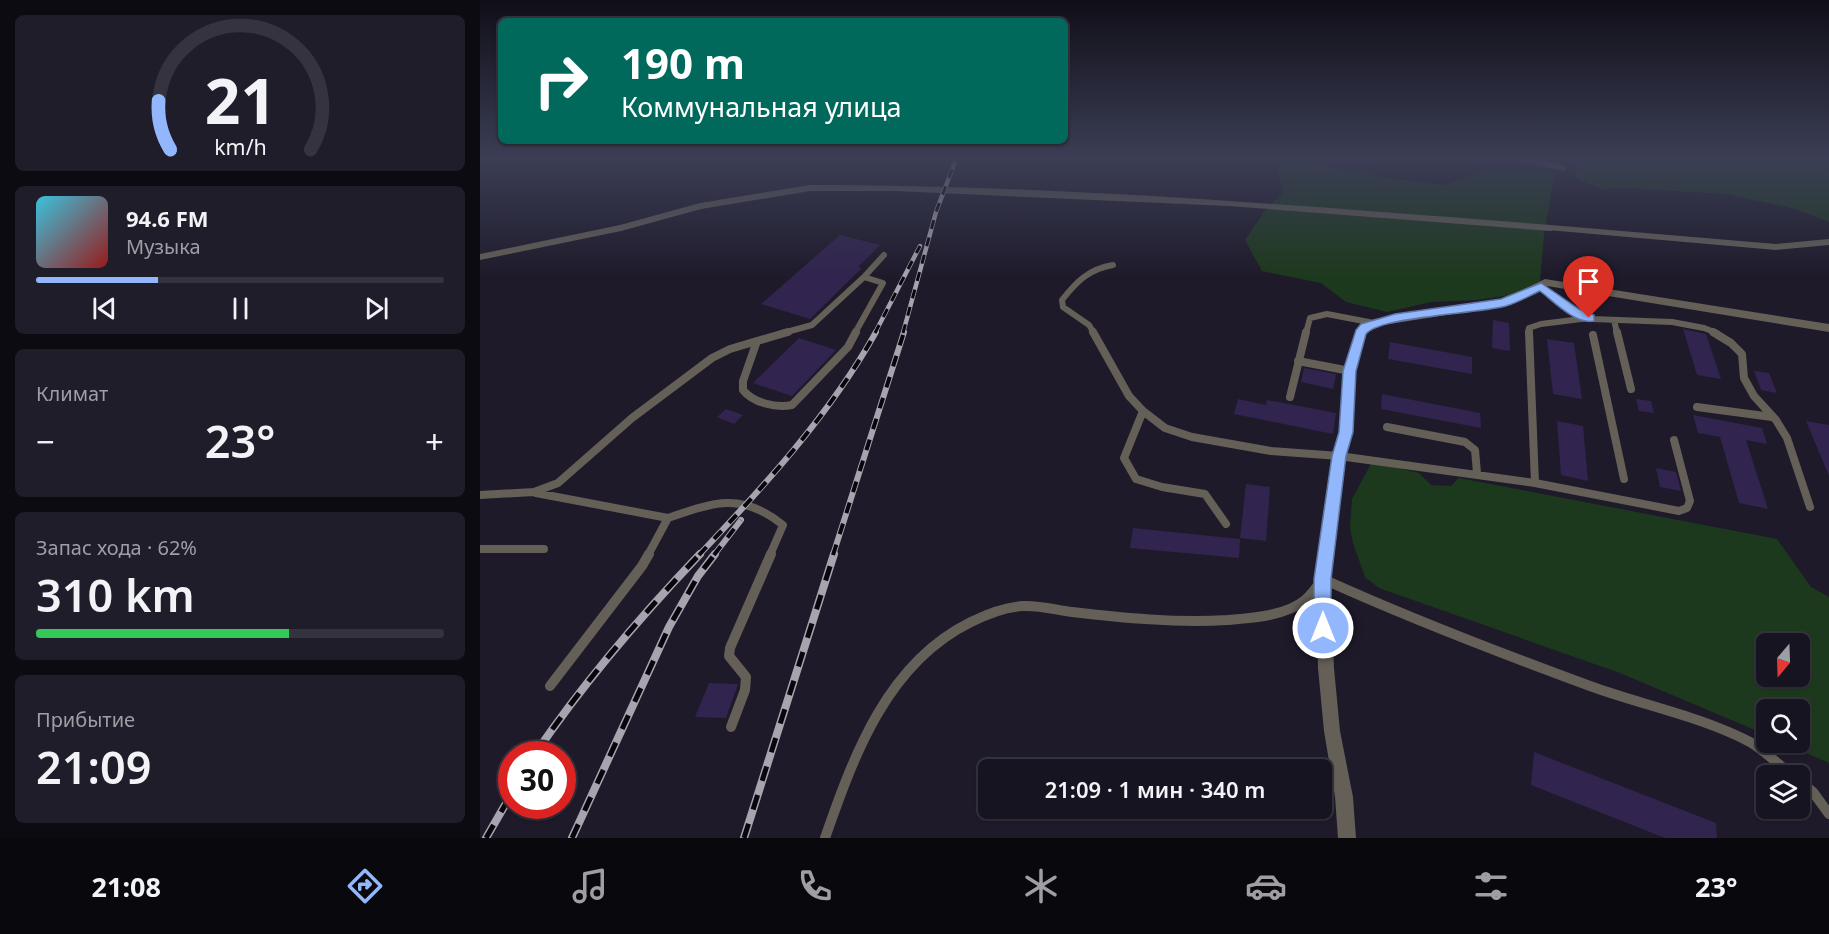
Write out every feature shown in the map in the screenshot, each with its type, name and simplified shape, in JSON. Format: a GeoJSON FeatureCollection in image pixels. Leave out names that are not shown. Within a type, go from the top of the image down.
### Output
{"type":"FeatureCollection","features":[{"type":"Feature","properties":{"kind":"street"},"geometry":{"type":"LineString","coordinates":[[480,257],[610,230],[700,206],[748,198]]}},
{"type":"Feature","properties":{"kind":"street"},"geometry":{"type":"LineString","coordinates":[[1120,198],[1229,203],[1776,247],[1829,242]]}},
{"type":"Feature","properties":{"kind":"street"},"geometry":{"type":"LineString","coordinates":[[1347,838],[1344,797],[1332,731],[1326,668],[1323,579],[1339,456],[1346,432],[1350,371],[1360,333],[1365,327],[1374,323],[1503,303],[1543,284],[1829,328]]}},
{"type":"Feature","properties":{"kind":"lane"},"geometry":{"type":"LineString","coordinates":[[534,492],[558,483],[632,418],[712,358],[730,349],[798,331],[812,325],[864,277],[884,255]]}},
{"type":"Feature","properties":{"kind":"lane"},"geometry":{"type":"LineString","coordinates":[[1113,265],[1095,267],[1081,276],[1062,300],[1063,307],[1089,325],[1129,396],[1143,411],[1165,428],[1192,437],[1270,451],[1339,456],[1477,473],[1679,511],[1687,508],[1690,501],[1674,440]]}},
{"type":"Feature","properties":{"kind":"lane"},"geometry":{"type":"LineString","coordinates":[[757,341],[750,366],[743,375],[742,386],[746,394],[771,405],[782,407],[792,405],[848,347],[883,283],[864,277]]}},
{"type":"Feature","properties":{"kind":"lane"},"geometry":{"type":"LineString","coordinates":[[1543,284],[1574,311],[1589,318]]}},
{"type":"Feature","properties":{"kind":"lane"},"geometry":{"type":"LineString","coordinates":[[1290,397],[1308,321],[1313,316],[1328,314],[1374,323]]}},
{"type":"Feature","properties":{"kind":"lane"},"geometry":{"type":"LineString","coordinates":[[1535,483],[1529,328],[1541,324],[1589,318],[1670,322],[1703,328],[1720,334],[1737,347],[1742,354],[1745,380],[1751,392],[1781,427],[1786,438],[1809,507]]}},
{"type":"Feature","properties":{"kind":"lane"},"geometry":{"type":"LineString","coordinates":[[1614,320],[1631,389]]}},
{"type":"Feature","properties":{"kind":"lane"},"geometry":{"type":"LineString","coordinates":[[1593,334],[1624,478]]}},
{"type":"Feature","properties":{"kind":"lane"},"geometry":{"type":"LineString","coordinates":[[1298,361],[1350,371]]}},
{"type":"Feature","properties":{"kind":"lane"},"geometry":{"type":"LineString","coordinates":[[1697,407],[1772,417]]}},
{"type":"Feature","properties":{"kind":"lane"},"geometry":{"type":"LineString","coordinates":[[1143,411],[1124,458],[1136,479],[1162,487],[1205,494],[1226,524]]}},
{"type":"Feature","properties":{"kind":"lane"},"geometry":{"type":"LineString","coordinates":[[1387,427],[1465,442],[1475,450],[1477,473]]}},
{"type":"Feature","properties":{"kind":"lane"},"geometry":{"type":"LineString","coordinates":[[480,495],[534,492],[569,497],[633,514],[668,518],[707,504],[746,503],[753,504],[767,512],[783,525],[730,648],[729,656],[746,677],[745,690],[731,727]]}},
{"type":"Feature","properties":{"kind":"lane"},"geometry":{"type":"LineString","coordinates":[[550,687],[642,566],[668,518]]}},
{"type":"Feature","properties":{"kind":"lane"},"geometry":{"type":"LineString","coordinates":[[480,549],[544,549]]}},
{"type":"Feature","properties":{"kind":"lane"},"geometry":{"type":"LineString","coordinates":[[825,838],[842,787],[865,734],[891,691],[936,641],[969,621],[1022,606],[1183,622],[1233,620],[1276,612],[1304,601],[1323,579],[1405,616],[1529,664],[1719,729],[1751,743],[1779,765]]}},
{"type":"Feature","properties":{"kind":"lane"},"geometry":{"type":"LineString","coordinates":[[1810,789],[1829,814]]}},
{"type":"Feature","properties":{"kind":"green space"},"geometry":{"type":"Polygon","coordinates":[[[1278,198],[1550,198],[1540,281],[1511,295],[1476,300],[1431,302],[1387,312],[1346,302],[1321,283],[1262,271],[1245,240],[1266,209],[1278,198]]]}},
{"type":"Feature","properties":{"kind":"green space"},"geometry":{"type":"Polygon","coordinates":[[[1746,198],[1829,198],[1829,222],[1795,209],[1746,198]]]}},
{"type":"Feature","properties":{"kind":"green space"},"geometry":{"type":"Polygon","coordinates":[[[1372,462],[1419,473],[1431,485],[1451,486],[1459,478],[1777,539],[1811,587],[1829,597],[1829,763],[1806,753],[1810,753],[1810,699],[1756,699],[1756,730],[1620,673],[1379,588],[1365,577],[1350,527],[1352,499],[1372,462]]]}},
{"type":"Feature","properties":{"kind":"building"},"geometry":{"type":"Polygon","coordinates":[[[840,235],[880,245],[858,267],[862,268],[810,319],[761,304],[840,235]]]}},
{"type":"Feature","properties":{"kind":"building"},"geometry":{"type":"Polygon","coordinates":[[[1493,320],[1509,323],[1510,351],[1492,348],[1493,320]]]}},
{"type":"Feature","properties":{"kind":"building"},"geometry":{"type":"Polygon","coordinates":[[[1683,329],[1706,334],[1721,379],[1697,375],[1683,329]]]}},
{"type":"Feature","properties":{"kind":"building"},"geometry":{"type":"Polygon","coordinates":[[[799,338],[836,350],[792,396],[753,383],[799,338]]]}},
{"type":"Feature","properties":{"kind":"building"},"geometry":{"type":"Polygon","coordinates":[[[1547,339],[1574,343],[1582,399],[1553,394],[1547,339]]]}},
{"type":"Feature","properties":{"kind":"building"},"geometry":{"type":"Polygon","coordinates":[[[1390,342],[1472,357],[1472,374],[1388,359],[1390,342]]]}},
{"type":"Feature","properties":{"kind":"building"},"geometry":{"type":"Polygon","coordinates":[[[1304,368],[1336,374],[1333,389],[1301,382],[1304,368]]]}},
{"type":"Feature","properties":{"kind":"building"},"geometry":{"type":"Polygon","coordinates":[[[1754,371],[1769,373],[1777,393],[1761,390],[1754,371]]]}},
{"type":"Feature","properties":{"kind":"building"},"geometry":{"type":"Polygon","coordinates":[[[1382,394],[1480,413],[1481,428],[1381,409],[1382,394]]]}},
{"type":"Feature","properties":{"kind":"building"},"geometry":{"type":"Polygon","coordinates":[[[1238,399],[1266,405],[1267,400],[1336,413],[1333,434],[1234,414],[1238,399]]]}},
{"type":"Feature","properties":{"kind":"building"},"geometry":{"type":"Polygon","coordinates":[[[1636,399],[1651,401],[1654,413],[1639,411],[1636,399]]]}},
{"type":"Feature","properties":{"kind":"building"},"geometry":{"type":"Polygon","coordinates":[[[726,409],[743,415],[734,424],[717,417],[726,409]]]}},
{"type":"Feature","properties":{"kind":"building"},"geometry":{"type":"Polygon","coordinates":[[[1693,415],[1762,428],[1767,444],[1746,440],[1768,509],[1739,503],[1720,437],[1698,433],[1693,415]]]}},
{"type":"Feature","properties":{"kind":"building"},"geometry":{"type":"Polygon","coordinates":[[[1557,421],[1583,426],[1588,481],[1561,475],[1557,421]]]}},
{"type":"Feature","properties":{"kind":"building"},"geometry":{"type":"Polygon","coordinates":[[[1806,421],[1829,425],[1829,476],[1806,421]]]}},
{"type":"Feature","properties":{"kind":"building"},"geometry":{"type":"Polygon","coordinates":[[[1656,468],[1676,472],[1681,491],[1660,487],[1656,468]]]}},
{"type":"Feature","properties":{"kind":"building"},"geometry":{"type":"Polygon","coordinates":[[[1246,484],[1270,487],[1266,541],[1240,538],[1246,484]]]}},
{"type":"Feature","properties":{"kind":"building"},"geometry":{"type":"Polygon","coordinates":[[[1133,528],[1240,539],[1239,558],[1130,548],[1133,528]]]}},
{"type":"Feature","properties":{"kind":"building"},"geometry":{"type":"Polygon","coordinates":[[[709,683],[738,684],[726,718],[695,717],[709,683]]]}},
{"type":"Feature","properties":{"kind":"building"},"geometry":{"type":"Polygon","coordinates":[[[1534,752],[1716,823],[1717,838],[1665,838],[1531,785],[1534,752]]]}},
{"type":"Feature","properties":{"kind":"railway"},"geometry":{"type":"LineString","coordinates":[[903,333],[941,198]]}},
{"type":"Feature","properties":{"kind":"railway"},"geometry":{"type":"LineString","coordinates":[[875,333],[920,246]]}},
{"type":"Feature","properties":{"kind":"railway"},"geometry":{"type":"LineString","coordinates":[[699,555],[794,449],[838,393],[876,332]]}},
{"type":"Feature","properties":{"kind":"railway"},"geometry":{"type":"LineString","coordinates":[[833,555],[904,332]]}},
{"type":"Feature","properties":{"kind":"railway"},"geometry":{"type":"LineString","coordinates":[[714,555],[741,520]]}},
{"type":"Feature","properties":{"kind":"railway"},"geometry":{"type":"LineString","coordinates":[[544,741],[613,651],[700,554]]}},
{"type":"Feature","properties":{"kind":"railway"},"geometry":{"type":"LineString","coordinates":[[572,838],[669,627],[698,576],[715,554]]}},
{"type":"Feature","properties":{"kind":"railway"},"geometry":{"type":"LineString","coordinates":[[744,838],[834,554]]}},
{"type":"Feature","properties":{"kind":"railway"},"geometry":{"type":"LineString","coordinates":[[486,838],[498,817]]}},
{"type":"Feature","properties":{"kind":"route"},"geometry":{"type":"LineString","coordinates":[[1323,628],[1323,579],[1339,456],[1346,432],[1350,371],[1360,333],[1365,327],[1395,318],[1503,303],[1541,286],[1574,311],[1589,318]]}}]}
